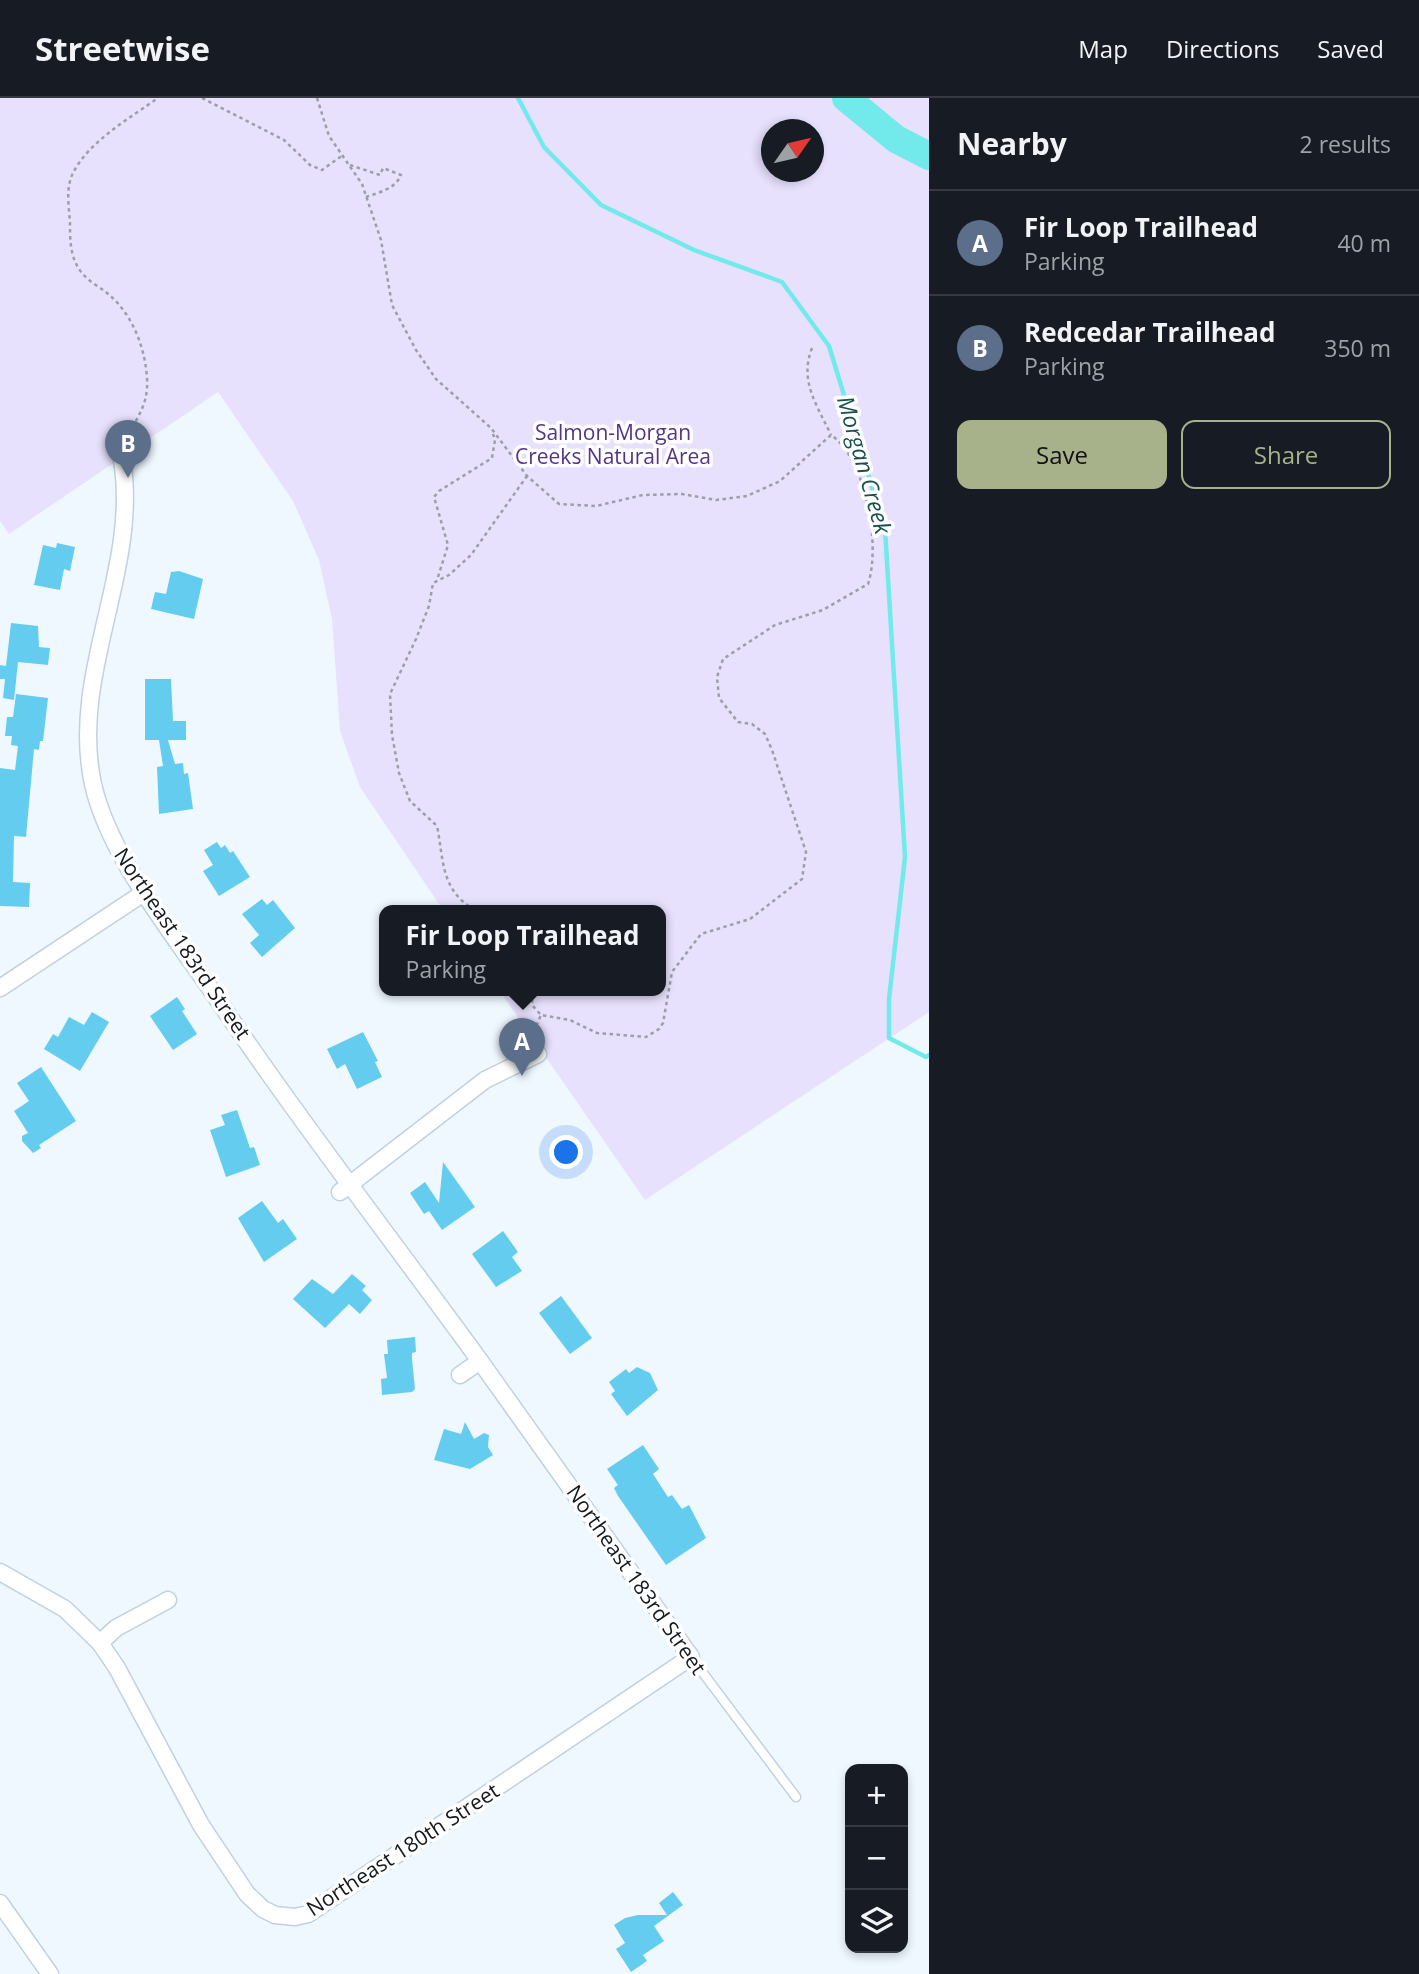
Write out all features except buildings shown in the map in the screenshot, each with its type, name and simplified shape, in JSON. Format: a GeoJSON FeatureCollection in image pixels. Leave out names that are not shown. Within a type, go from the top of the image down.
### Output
{"type":"FeatureCollection","features":[{"type":"Feature","properties":{"kind":"street","name":"Northeast 183rd Street"},"geometry":{"type":"LineString","coordinates":[[122,460],[127,499],[125,535],[90,700],[87,746],[93,785],[103,818],[116,846],[345,1188],[480,1360],[691,1657]]}},
{"type":"Feature","properties":{"kind":"street"},"geometry":{"type":"LineString","coordinates":[[0,988],[145,892]]}},
{"type":"Feature","properties":{"kind":"street"},"geometry":{"type":"LineString","coordinates":[[345,1188],[485,1080],[538,1054]]}},
{"type":"Feature","properties":{"kind":"street"},"geometry":{"type":"LineString","coordinates":[[460,1375],[480,1360]]}},
{"type":"Feature","properties":{"kind":"street","name":"Northeast 180th Street"},"geometry":{"type":"LineString","coordinates":[[0,1572],[65,1609],[100,1643],[117,1668],[201,1825],[247,1894],[262,1909],[275,1915],[295,1917],[308,1914],[691,1657]]}},
{"type":"Feature","properties":{"kind":"street"},"geometry":{"type":"LineString","coordinates":[[100,1643],[116,1628],[168,1600]]}},
{"type":"Feature","properties":{"kind":"street"},"geometry":{"type":"LineString","coordinates":[[0,1903],[50,1974]]}},
{"type":"Feature","properties":{"kind":"lane","name":"Northeast 183rd Street"},"geometry":{"type":"LineString","coordinates":[[691,1657],[796,1797]]}},
{"type":"Feature","properties":{"kind":"path"},"geometry":{"type":"LineString","coordinates":[[122,460],[128,436],[143,413],[147,379],[141,342],[129,318],[110,295],[78,268],[70,247],[68,194],[74,172],[92,150],[119,125],[158,98]]}},
{"type":"Feature","properties":{"kind":"path"},"geometry":{"type":"LineString","coordinates":[[202,98],[284,140],[310,165],[322,170],[343,155]]}},
{"type":"Feature","properties":{"kind":"path"},"geometry":{"type":"LineString","coordinates":[[317,98],[329,136],[349,164],[366,197],[381,240],[392,305],[416,349],[436,379],[491,428],[527,476],[559,504],[596,506],[643,495],[682,494],[716,500],[747,496],[788,475],[831,435]]}},
{"type":"Feature","properties":{"kind":"path"},"geometry":{"type":"LineString","coordinates":[[349,164],[375,175],[380,175],[383,168],[401,175],[398,182],[389,189],[366,197]]}},
{"type":"Feature","properties":{"kind":"path"},"geometry":{"type":"LineString","coordinates":[[533,996],[532,1005],[541,1015],[570,1020],[597,1033],[646,1037],[663,1023],[672,972],[701,934],[750,919],[802,879],[806,852],[772,750],[765,734],[752,724],[738,722],[727,712],[719,698],[717,677],[723,659],[775,625],[823,610],[869,584],[875,566],[875,539],[863,490],[843,443],[831,435],[811,394],[805,366],[812,348]]}},
{"type":"Feature","properties":{"kind":"path"},"geometry":{"type":"LineString","coordinates":[[466,905],[461,902],[442,870],[437,825],[410,801],[399,773],[392,735],[390,694],[429,606],[433,583],[438,578],[448,545],[434,498],[439,491],[492,458],[495,440],[491,428]]}},
{"type":"Feature","properties":{"kind":"path"},"geometry":{"type":"LineString","coordinates":[[438,578],[449,575],[471,555],[527,476]]}},
{"type":"Feature","properties":{"kind":"path"},"geometry":{"type":"LineString","coordinates":[[538,1054],[534,1031],[541,1015]]}},
{"type":"Feature","properties":{"kind":"green space","name":"Salmon-Morgan Creeks Natural Area"},"geometry":{"type":"Polygon","coordinates":[[[0,98],[929,98],[929,1012],[645,1200],[503,996],[666,996],[666,905],[440,905],[360,787],[340,731],[332,619],[319,560],[293,501],[218,392],[9,534],[0,521],[0,98]]]}},
{"type":"Feature","properties":{"kind":"waterway","name":"Morgan Creek"},"geometry":{"type":"LineString","coordinates":[[518,98],[544,147],[601,205],[694,250],[782,282],[829,346],[885,529],[905,857],[889,999],[889,1038],[926,1057],[929,1055]]}},
{"type":"Feature","properties":{"kind":"waterway"},"geometry":{"type":"LineString","coordinates":[[846,98],[896,139],[929,156]]}},
{"type":"Feature","properties":{"kind":"place","name":"Redcedar Trailhead"},"geometry":{"type":"Point","coordinates":[128,478]}},
{"type":"Feature","properties":{"kind":"place","name":"Fir Loop Trailhead"},"geometry":{"type":"Point","coordinates":[522,1076]}}]}
